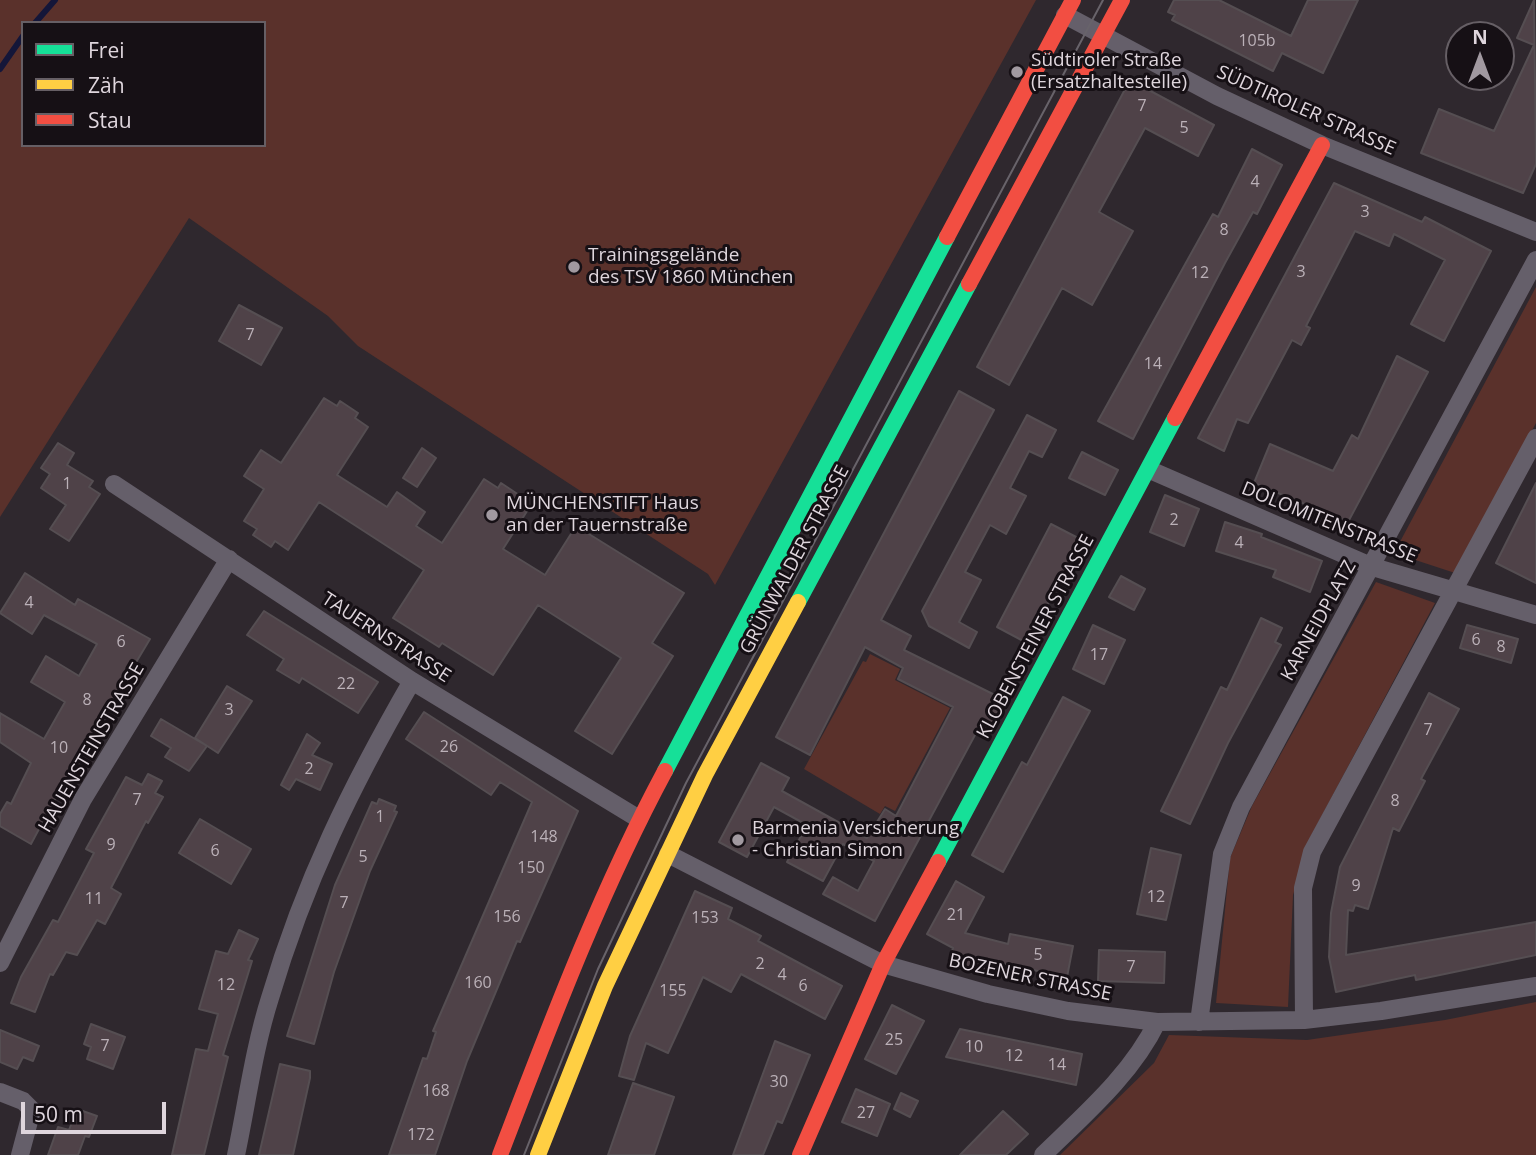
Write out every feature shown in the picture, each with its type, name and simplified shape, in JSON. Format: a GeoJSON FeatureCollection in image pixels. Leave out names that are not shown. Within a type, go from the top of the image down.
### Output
{"type":"FeatureCollection","features":[{"type":"Feature","properties":{"kind":"main road","name":"GRÜNWALDER STRASSE"},"geometry":{"type":"LineString","coordinates":[[538,1155],[600,998],[742,703],[1122,0]]}},
{"type":"Feature","properties":{"kind":"main road","name":"GRÜNWALDER STRASSE"},"geometry":{"type":"LineString","coordinates":[[500,1155],[568,980],[639,819],[1069,8]]}},
{"type":"Feature","properties":{"kind":"main road","name":"KLOBENSTEINER STRASSE"},"geometry":{"type":"LineString","coordinates":[[800,1155],[828,1085],[883,964],[1322,145]]}},
{"type":"Feature","properties":{"kind":"street","name":"SÜDTIROLER STRASSE"},"geometry":{"type":"LineString","coordinates":[[1069,8],[1103,36],[1322,145],[1536,232]]}},
{"type":"Feature","properties":{"kind":"street","name":"KARNEIDPLATZ"},"geometry":{"type":"LineString","coordinates":[[1199,1023],[1222,854],[1241,807],[1373,567],[1536,260]]}},
{"type":"Feature","properties":{"kind":"street"},"geometry":{"type":"LineString","coordinates":[[1304,1020],[1302,909],[1306,870],[1320,835],[1536,438]]}},
{"type":"Feature","properties":{"kind":"street","name":"DOLOMITENSTRASSE"},"geometry":{"type":"LineString","coordinates":[[1150,470],[1373,567],[1452,593],[1536,615]]}},
{"type":"Feature","properties":{"kind":"street","name":"TAUERNSTRASSE"},"geometry":{"type":"LineString","coordinates":[[114,484],[412,681],[639,819]]}},
{"type":"Feature","properties":{"kind":"street","name":"HAUENSTEINSTRASSE"},"geometry":{"type":"LineString","coordinates":[[0,963],[95,779],[229,559]]}},
{"type":"Feature","properties":{"kind":"street"},"geometry":{"type":"LineString","coordinates":[[236,1155],[269,1001],[294,923],[328,837],[356,778],[412,681]]}},
{"type":"Feature","properties":{"kind":"street","name":"BOZENER STRASSE"},"geometry":{"type":"LineString","coordinates":[[668,854],[883,964],[988,994],[1068,1011],[1157,1022],[1304,1020],[1381,1011],[1536,986]]}},
{"type":"Feature","properties":{"kind":"street"},"geometry":{"type":"LineString","coordinates":[[1043,1155],[1087,1112],[1145,1046],[1157,1022]]}},
{"type":"Feature","properties":{"kind":"street"},"geometry":{"type":"LineString","coordinates":[[0,1092],[23,1101],[32,1110],[20,1155]]}},
{"type":"Feature","properties":{"kind":"shaded area","name":"Trainingsgelände des TSV 1860 München"},"geometry":{"type":"Polygon","coordinates":[[[0,0],[1036,0],[715,585],[708,574],[358,346],[328,316],[189,218],[0,517],[0,0]]]}},
{"type":"Feature","properties":{"kind":"shaded area"},"geometry":{"type":"Polygon","coordinates":[[[1536,287],[1536,423],[1455,573],[1394,553],[1536,287]]]}},
{"type":"Feature","properties":{"kind":"shaded area"},"geometry":{"type":"Polygon","coordinates":[[[1376,582],[1435,603],[1311,836],[1293,895],[1288,1007],[1216,1003],[1230,858],[1252,806],[1376,582]]]}},
{"type":"Feature","properties":{"kind":"shaded area"},"geometry":{"type":"Polygon","coordinates":[[[870,654],[900,669],[895,680],[950,708],[895,811],[885,806],[880,814],[804,769],[863,661],[866,662],[870,654]]]}},
{"type":"Feature","properties":{"kind":"shaded area"},"geometry":{"type":"Polygon","coordinates":[[[1536,1002],[1536,1155],[1060,1155],[1154,1063],[1169,1035],[1307,1040],[1445,1020],[1536,1002]]]}},
{"type":"Feature","properties":{"kind":"building"},"geometry":{"type":"Polygon","coordinates":[[[1174,0],[1219,0],[1291,36],[1308,0],[1358,0],[1323,73],[1282,53],[1273,71],[1172,20],[1175,15],[1168,12],[1174,0]]]}},
{"type":"Feature","properties":{"kind":"building"},"geometry":{"type":"Polygon","coordinates":[[[1534,0],[1536,164],[1523,193],[1421,153],[1439,109],[1494,131],[1513,91],[1515,91],[1534,45],[1517,38],[1534,0]]]}},
{"type":"Feature","properties":{"kind":"building"},"geometry":{"type":"Polygon","coordinates":[[[1130,80],[1214,125],[1198,156],[1145,128],[1099,212],[1133,231],[1092,305],[1062,288],[1009,385],[977,367],[1130,80]]]}},
{"type":"Feature","properties":{"kind":"building"},"geometry":{"type":"Polygon","coordinates":[[[1252,149],[1282,165],[1257,214],[1253,212],[1225,263],[1133,439],[1098,421],[1213,214],[1218,217],[1252,149]]]}},
{"type":"Feature","properties":{"kind":"building"},"geometry":{"type":"Polygon","coordinates":[[[1334,183],[1422,222],[1425,217],[1491,251],[1444,341],[1411,324],[1445,260],[1394,234],[1389,246],[1355,231],[1306,326],[1310,328],[1301,345],[1292,340],[1248,423],[1237,419],[1224,451],[1198,438],[1334,183]]]}},
{"type":"Feature","properties":{"kind":"building"},"geometry":{"type":"Polygon","coordinates":[[[239,305],[282,328],[261,365],[219,341],[239,305]]]}},
{"type":"Feature","properties":{"kind":"building"},"geometry":{"type":"Polygon","coordinates":[[[1397,356],[1428,372],[1348,522],[1254,483],[1270,444],[1333,471],[1352,435],[1358,439],[1397,356]]]}},
{"type":"Feature","properties":{"kind":"building"},"geometry":{"type":"Polygon","coordinates":[[[959,391],[994,410],[881,620],[911,636],[904,650],[1007,701],[993,728],[982,722],[875,921],[823,894],[833,877],[858,891],[874,861],[843,844],[823,881],[787,862],[807,825],[774,807],[747,857],[719,842],[761,763],[789,778],[782,791],[867,838],[885,809],[896,816],[953,707],[898,679],[903,668],[865,647],[810,755],[776,737],[959,391]]]}},
{"type":"Feature","properties":{"kind":"building"},"geometry":{"type":"Polygon","coordinates":[[[324,398],[337,406],[340,401],[358,413],[355,418],[368,427],[337,475],[387,507],[397,492],[425,512],[416,526],[442,543],[484,479],[498,488],[501,483],[519,495],[516,499],[529,508],[503,549],[545,575],[576,526],[684,593],[652,643],[673,656],[612,754],[575,731],[621,658],[538,605],[493,675],[442,643],[439,647],[393,618],[424,570],[319,502],[288,550],[275,541],[271,547],[253,535],[257,529],[244,521],[264,489],[244,476],[261,450],[281,463],[324,398]]]}},
{"type":"Feature","properties":{"kind":"building"},"geometry":{"type":"Polygon","coordinates":[[[1027,415],[1056,430],[1042,457],[1029,451],[1010,488],[1026,496],[1006,534],[990,525],[965,572],[981,580],[959,622],[977,632],[969,648],[929,626],[922,611],[1027,415]]]}},
{"type":"Feature","properties":{"kind":"building"},"geometry":{"type":"Polygon","coordinates":[[[58,443],[74,453],[67,465],[93,481],[89,487],[100,494],[69,541],[50,529],[66,505],[41,488],[50,474],[41,468],[58,443]]]}},
{"type":"Feature","properties":{"kind":"building"},"geometry":{"type":"Polygon","coordinates":[[[422,448],[436,458],[417,487],[403,478],[422,448]]]}},
{"type":"Feature","properties":{"kind":"building"},"geometry":{"type":"Polygon","coordinates":[[[1082,452],[1118,470],[1105,495],[1069,478],[1082,452]]]}},
{"type":"Feature","properties":{"kind":"building"},"geometry":{"type":"Polygon","coordinates":[[[1536,483],[1536,583],[1496,563],[1536,483]]]}},
{"type":"Feature","properties":{"kind":"building"},"geometry":{"type":"Polygon","coordinates":[[[1165,495],[1199,509],[1184,546],[1150,532],[1165,495]]]}},
{"type":"Feature","properties":{"kind":"building"},"geometry":{"type":"Polygon","coordinates":[[[1225,522],[1262,534],[1261,537],[1322,561],[1310,592],[1273,577],[1276,570],[1216,551],[1225,522]]]}},
{"type":"Feature","properties":{"kind":"building"},"geometry":{"type":"Polygon","coordinates":[[[1051,524],[1082,540],[1027,643],[997,627],[1051,524]]]}},
{"type":"Feature","properties":{"kind":"building"},"geometry":{"type":"Polygon","coordinates":[[[25,573],[75,605],[78,599],[150,639],[89,741],[87,739],[31,844],[0,826],[0,814],[7,802],[11,804],[31,763],[0,742],[0,713],[44,739],[65,702],[31,682],[46,656],[79,676],[97,644],[44,615],[32,634],[0,613],[25,573]]]}},
{"type":"Feature","properties":{"kind":"building"},"geometry":{"type":"Polygon","coordinates":[[[1121,576],[1145,589],[1134,610],[1109,597],[1121,576]]]}},
{"type":"Feature","properties":{"kind":"building"},"geometry":{"type":"Polygon","coordinates":[[[264,611],[378,682],[358,713],[302,678],[299,683],[277,670],[284,659],[247,635],[264,611]]]}},
{"type":"Feature","properties":{"kind":"building"},"geometry":{"type":"Polygon","coordinates":[[[1261,618],[1282,628],[1275,642],[1281,645],[1228,743],[1190,824],[1161,811],[1221,687],[1227,690],[1261,618]]]}},
{"type":"Feature","properties":{"kind":"building"},"geometry":{"type":"Polygon","coordinates":[[[1093,625],[1125,640],[1104,684],[1073,669],[1093,625]]]}},
{"type":"Feature","properties":{"kind":"building"},"geometry":{"type":"Polygon","coordinates":[[[1467,625],[1518,639],[1511,663],[1460,648],[1467,625]]]}},
{"type":"Feature","properties":{"kind":"building"},"geometry":{"type":"Polygon","coordinates":[[[227,686],[252,701],[218,753],[195,738],[227,686]]]}},
{"type":"Feature","properties":{"kind":"building"},"geometry":{"type":"Polygon","coordinates":[[[1429,693],[1459,709],[1421,779],[1425,781],[1399,831],[1393,828],[1368,909],[1355,905],[1353,911],[1348,910],[1346,955],[1536,922],[1536,955],[1416,980],[1415,975],[1336,992],[1329,957],[1331,913],[1340,867],[1429,693]]]}},
{"type":"Feature","properties":{"kind":"building"},"geometry":{"type":"Polygon","coordinates":[[[1063,697],[1090,711],[1003,872],[972,855],[1022,762],[1027,765],[1063,697]]]}},
{"type":"Feature","properties":{"kind":"building"},"geometry":{"type":"Polygon","coordinates":[[[424,712],[578,811],[520,942],[517,941],[467,1061],[435,1155],[389,1155],[423,1058],[427,1059],[436,1032],[433,1031],[532,802],[500,782],[491,795],[406,739],[424,712]]]}},
{"type":"Feature","properties":{"kind":"building"},"geometry":{"type":"Polygon","coordinates":[[[161,719],[207,746],[189,771],[165,757],[171,748],[151,736],[161,719]]]}},
{"type":"Feature","properties":{"kind":"building"},"geometry":{"type":"Polygon","coordinates":[[[307,734],[320,743],[312,755],[332,764],[320,790],[296,779],[289,790],[281,785],[307,734]]]}},
{"type":"Feature","properties":{"kind":"building"},"geometry":{"type":"Polygon","coordinates":[[[148,774],[162,781],[155,793],[163,797],[148,823],[146,821],[111,888],[121,894],[105,924],[97,920],[77,955],[66,952],[53,975],[50,974],[35,1012],[11,1003],[21,977],[53,920],[58,922],[94,853],[86,849],[126,777],[142,785],[148,774]]]}},
{"type":"Feature","properties":{"kind":"building"},"geometry":{"type":"Polygon","coordinates":[[[379,799],[396,806],[394,811],[397,812],[370,871],[334,972],[314,1044],[287,1036],[335,885],[372,802],[377,804],[379,799]]]}},
{"type":"Feature","properties":{"kind":"building"},"geometry":{"type":"Polygon","coordinates":[[[200,819],[251,849],[231,884],[179,853],[200,819]]]}},
{"type":"Feature","properties":{"kind":"building"},"geometry":{"type":"Polygon","coordinates":[[[1151,848],[1181,855],[1166,920],[1137,914],[1151,848]]]}},
{"type":"Feature","properties":{"kind":"building"},"geometry":{"type":"Polygon","coordinates":[[[956,881],[984,897],[965,933],[1008,944],[1010,934],[1073,946],[1067,977],[989,961],[986,974],[948,964],[953,948],[927,934],[956,881]]]}},
{"type":"Feature","properties":{"kind":"building"},"geometry":{"type":"Polygon","coordinates":[[[695,891],[732,908],[728,919],[761,936],[758,941],[842,986],[825,1019],[741,974],[731,992],[703,977],[668,1053],[646,1043],[634,1080],[619,1076],[630,1036],[695,891]]]}},
{"type":"Feature","properties":{"kind":"building"},"geometry":{"type":"Polygon","coordinates":[[[239,930],[258,939],[248,960],[252,961],[223,1055],[228,1057],[204,1155],[172,1155],[196,1049],[208,1051],[218,1014],[199,1009],[216,951],[228,954],[239,930]]]}},
{"type":"Feature","properties":{"kind":"building"},"geometry":{"type":"Polygon","coordinates":[[[1099,950],[1165,952],[1164,983],[1098,981],[1099,950]]]}},
{"type":"Feature","properties":{"kind":"building"},"geometry":{"type":"Polygon","coordinates":[[[892,1005],[924,1021],[896,1074],[865,1059],[892,1005]]]}},
{"type":"Feature","properties":{"kind":"building"},"geometry":{"type":"Polygon","coordinates":[[[91,1024],[125,1037],[113,1069],[87,1059],[91,1047],[84,1044],[91,1024]]]}},
{"type":"Feature","properties":{"kind":"building"},"geometry":{"type":"Polygon","coordinates":[[[960,1029],[1082,1054],[1076,1085],[946,1057],[960,1029]]]}},
{"type":"Feature","properties":{"kind":"building"},"geometry":{"type":"Polygon","coordinates":[[[0,1030],[39,1046],[33,1061],[23,1057],[17,1069],[0,1062],[0,1030]]]}},
{"type":"Feature","properties":{"kind":"building"},"geometry":{"type":"Polygon","coordinates":[[[775,1041],[810,1055],[782,1123],[777,1121],[763,1155],[733,1155],[775,1041]]]}},
{"type":"Feature","properties":{"kind":"building"},"geometry":{"type":"Polygon","coordinates":[[[280,1064],[310,1071],[293,1155],[259,1155],[280,1064]]]}},
{"type":"Feature","properties":{"kind":"building"},"geometry":{"type":"Polygon","coordinates":[[[633,1083],[674,1097],[654,1155],[608,1155],[633,1083]]]}},
{"type":"Feature","properties":{"kind":"building"},"geometry":{"type":"Polygon","coordinates":[[[856,1089],[890,1104],[877,1136],[842,1122],[856,1089]]]}},
{"type":"Feature","properties":{"kind":"building"},"geometry":{"type":"Polygon","coordinates":[[[901,1093],[918,1101],[910,1117],[894,1109],[901,1093]]]}},
{"type":"Feature","properties":{"kind":"building"},"geometry":{"type":"Polygon","coordinates":[[[77,1109],[97,1116],[78,1155],[48,1155],[58,1127],[69,1130],[77,1109]]]}},
{"type":"Feature","properties":{"kind":"building"},"geometry":{"type":"Polygon","coordinates":[[[1003,1111],[1028,1134],[1006,1155],[960,1155],[1003,1111]]]}},
{"type":"Feature","properties":{"kind":"waterway"},"geometry":{"type":"LineString","coordinates":[[37,21],[55,0]]}},
{"type":"Feature","properties":{"kind":"waterway"},"geometry":{"type":"LineString","coordinates":[[0,69],[21,39]]}},
{"type":"Feature","properties":{"kind":"tram line"},"geometry":{"type":"LineString","coordinates":[[524,1155],[598,969],[686,783],[1103,0]]}},
{"type":"Feature","properties":{"kind":"traffic: fast"},"geometry":{"type":"LineString","coordinates":[[665,771],[947,237]]}},
{"type":"Feature","properties":{"kind":"traffic: fast"},"geometry":{"type":"LineString","coordinates":[[798,602],[969,284]]}},
{"type":"Feature","properties":{"kind":"traffic: fast"},"geometry":{"type":"LineString","coordinates":[[938,862],[1175,418]]}},
{"type":"Feature","properties":{"kind":"traffic: slow"},"geometry":{"type":"LineString","coordinates":[[538,1155],[605,986],[705,775],[798,602]]}},
{"type":"Feature","properties":{"kind":"traffic: jam"},"geometry":{"type":"LineString","coordinates":[[947,237],[1073,0]]}},
{"type":"Feature","properties":{"kind":"traffic: jam"},"geometry":{"type":"LineString","coordinates":[[969,284],[1122,0]]}},
{"type":"Feature","properties":{"kind":"traffic: jam"},"geometry":{"type":"LineString","coordinates":[[1175,418],[1322,145]]}},
{"type":"Feature","properties":{"kind":"traffic: jam"},"geometry":{"type":"LineString","coordinates":[[500,1155],[597,912],[665,771]]}},
{"type":"Feature","properties":{"kind":"traffic: jam"},"geometry":{"type":"LineString","coordinates":[[800,1155],[883,964],[938,862]]}},
{"type":"Feature","properties":{"kind":"place","name":"Südtiroler Straße (Ersatzhaltestelle)"},"geometry":{"type":"Point","coordinates":[1017,72]}},
{"type":"Feature","properties":{"kind":"place","name":"Trainingsgelände des TSV 1860 München"},"geometry":{"type":"Point","coordinates":[574,267]}},
{"type":"Feature","properties":{"kind":"place","name":"MÜNCHENSTIFT Haus an der Tauernstraße"},"geometry":{"type":"Point","coordinates":[492,515]}},
{"type":"Feature","properties":{"kind":"place","name":"Barmenia Versicherung - Christian Simon"},"geometry":{"type":"Point","coordinates":[738,840]}}]}
